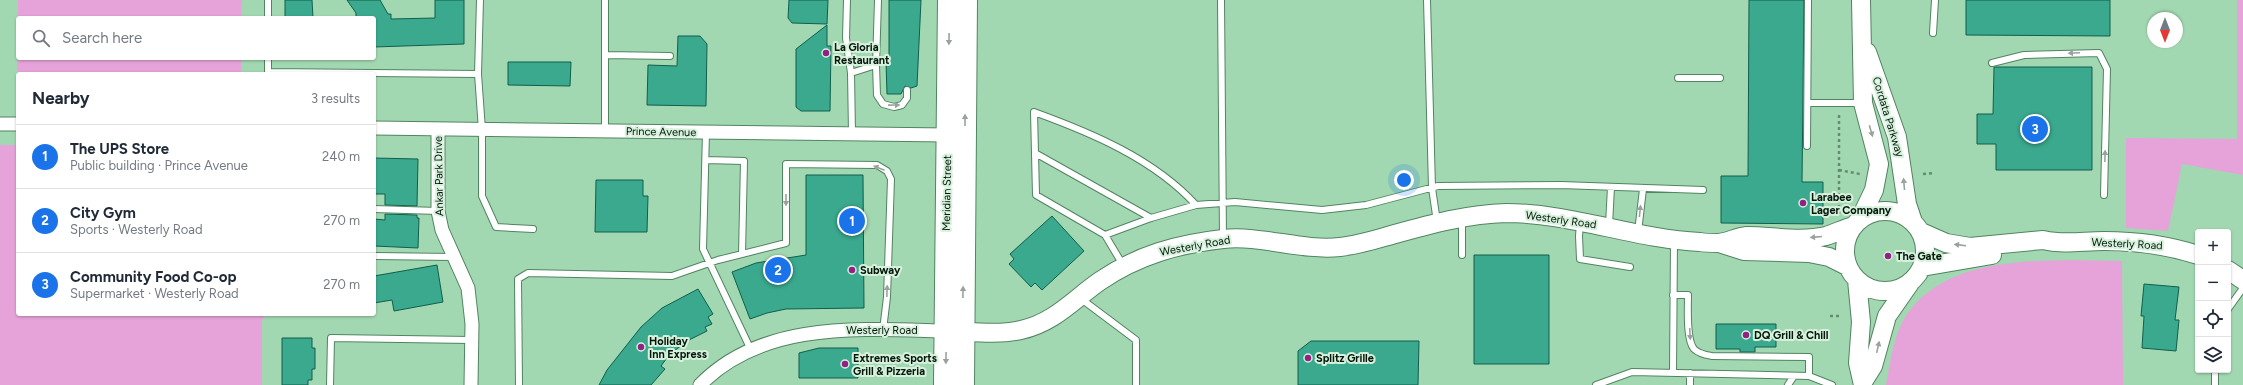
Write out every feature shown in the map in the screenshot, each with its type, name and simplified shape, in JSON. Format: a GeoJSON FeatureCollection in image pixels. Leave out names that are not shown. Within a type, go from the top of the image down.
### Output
{"type":"FeatureCollection","features":[{"type":"Feature","properties":{"kind":"highway","name":"Meridian Street"},"geometry":{"type":"LineString","coordinates":[[949,0],[948,135],[955,331],[963,385]]}},
{"type":"Feature","properties":{"kind":"highway","name":"Meridian Street"},"geometry":{"type":"LineString","coordinates":[[945,385],[955,331],[964,206],[966,0]]}},
{"type":"Feature","properties":{"kind":"highway"},"geometry":{"type":"LineString","coordinates":[[948,135],[956,152],[956,173],[964,206]]}},
{"type":"Feature","properties":{"kind":"street","name":"Cordata Parkway"},"geometry":{"type":"LineString","coordinates":[[1851,221],[1874,190],[1879,164],[1863,103],[1861,0]]}},
{"type":"Feature","properties":{"kind":"street","name":"Cordata Parkway"},"geometry":{"type":"LineString","coordinates":[[1862,37],[1896,137],[1907,204],[1917,227]]}},
{"type":"Feature","properties":{"kind":"street"},"geometry":{"type":"LineString","coordinates":[[0,124],[16,124]]}},
{"type":"Feature","properties":{"kind":"street","name":"Prince Avenue"},"geometry":{"type":"LineString","coordinates":[[376,128],[948,135]]}},
{"type":"Feature","properties":{"kind":"street","name":"Ankar Park Drive"},"geometry":{"type":"LineString","coordinates":[[438,129],[438,211],[442,230],[468,288],[472,340],[471,385]]}},
{"type":"Feature","properties":{"kind":"street"},"geometry":{"type":"LineString","coordinates":[[1888,210],[1902,214],[1917,227],[1925,244],[1925,256],[1922,268],[1887,316],[1873,366],[1863,384],[1858,363],[1860,316],[1852,273],[1844,245],[1851,221],[1874,212],[1888,210]]}},
{"type":"Feature","properties":{"kind":"street","name":"Westerly Road"},"geometry":{"type":"LineString","coordinates":[[700,385],[714,371],[751,350],[788,337],[824,331],[884,330],[997,333],[1021,330],[1050,320],[1123,265],[1166,249],[1223,240],[1248,238],[1295,245],[1338,247],[1437,223],[1462,218],[1506,213],[1554,216],[1674,240],[1719,243],[1744,251],[1809,253],[1829,257],[1852,273]]}},
{"type":"Feature","properties":{"kind":"street","name":"Westerly Road"},"geometry":{"type":"LineString","coordinates":[[1719,243],[1744,236],[1785,238],[1825,236],[1851,221]]}},
{"type":"Feature","properties":{"kind":"street","name":"Westerly Road"},"geometry":{"type":"LineString","coordinates":[[1917,227],[1953,245],[1970,247],[2043,240],[2054,243],[2130,242],[2173,247],[2195,254]]}},
{"type":"Feature","properties":{"kind":"street","name":"Westerly Road"},"geometry":{"type":"LineString","coordinates":[[1922,268],[1975,257],[2043,250],[2054,243]]}},
{"type":"Feature","properties":{"kind":"street"},"geometry":{"type":"LineString","coordinates":[[2231,272],[2243,280]]}},
{"type":"Feature","properties":{"kind":"street"},"geometry":{"type":"LineString","coordinates":[[1852,273],[1866,287],[1878,291],[1890,291],[1901,288],[1911,282]]}},
{"type":"Feature","properties":{"kind":"lane"},"geometry":{"type":"LineString","coordinates":[[268,0],[268,16]]}},
{"type":"Feature","properties":{"kind":"lane"},"geometry":{"type":"LineString","coordinates":[[480,0],[478,74],[482,130],[482,196],[496,227],[533,229]]}},
{"type":"Feature","properties":{"kind":"lane"},"geometry":{"type":"LineString","coordinates":[[604,131],[605,0]]}},
{"type":"Feature","properties":{"kind":"lane"},"geometry":{"type":"LineString","coordinates":[[847,0],[846,38],[851,73],[852,134]]}},
{"type":"Feature","properties":{"kind":"lane"},"geometry":{"type":"LineString","coordinates":[[878,0],[876,65],[877,95],[884,104],[894,107],[902,105],[907,98],[907,90]]}},
{"type":"Feature","properties":{"kind":"lane"},"geometry":{"type":"LineString","coordinates":[[1221,0],[1223,240]]}},
{"type":"Feature","properties":{"kind":"lane"},"geometry":{"type":"LineString","coordinates":[[1427,0],[1432,188],[1437,223]]}},
{"type":"Feature","properties":{"kind":"lane"},"geometry":{"type":"LineString","coordinates":[[1808,0],[1808,146]]}},
{"type":"Feature","properties":{"kind":"lane"},"geometry":{"type":"LineString","coordinates":[[1933,33],[1935,0]]}},
{"type":"Feature","properties":{"kind":"lane"},"geometry":{"type":"LineString","coordinates":[[1992,63],[2024,55],[2099,53],[2107,69],[2104,195]]}},
{"type":"Feature","properties":{"kind":"lane"},"geometry":{"type":"LineString","coordinates":[[605,56],[670,56]]}},
{"type":"Feature","properties":{"kind":"lane"},"geometry":{"type":"LineString","coordinates":[[268,60],[268,72]]}},
{"type":"Feature","properties":{"kind":"lane"},"geometry":{"type":"LineString","coordinates":[[851,73],[876,65]]}},
{"type":"Feature","properties":{"kind":"lane"},"geometry":{"type":"LineString","coordinates":[[376,73],[478,74]]}},
{"type":"Feature","properties":{"kind":"lane"},"geometry":{"type":"LineString","coordinates":[[1678,78],[1720,78]]}},
{"type":"Feature","properties":{"kind":"lane"},"geometry":{"type":"LineString","coordinates":[[1808,103],[1863,103]]}},
{"type":"Feature","properties":{"kind":"lane"},"geometry":{"type":"LineString","coordinates":[[1123,265],[1105,235],[1036,195],[1034,112],[1071,125],[1146,163],[1184,192],[1196,205]]}},
{"type":"Feature","properties":{"kind":"lane"},"geometry":{"type":"LineString","coordinates":[[706,132],[703,249],[751,350]]}},
{"type":"Feature","properties":{"kind":"lane"},"geometry":{"type":"LineString","coordinates":[[1035,153],[1151,218]]}},
{"type":"Feature","properties":{"kind":"lane"},"geometry":{"type":"LineString","coordinates":[[706,160],[744,161],[742,254]]}},
{"type":"Feature","properties":{"kind":"lane"},"geometry":{"type":"LineString","coordinates":[[519,385],[518,279],[528,273],[672,276],[710,263],[786,243],[786,164],[877,165],[887,170],[891,179],[887,297],[884,330]]}},
{"type":"Feature","properties":{"kind":"lane"},"geometry":{"type":"LineString","coordinates":[[1105,235],[1151,218],[1196,205],[1222,202],[1322,210],[1366,205],[1432,188],[1561,184],[1643,189],[1703,190]]}},
{"type":"Feature","properties":{"kind":"lane"},"geometry":{"type":"LineString","coordinates":[[1608,226],[1611,206],[1610,187]]}},
{"type":"Feature","properties":{"kind":"lane"},"geometry":{"type":"LineString","coordinates":[[1638,234],[1643,189]]}},
{"type":"Feature","properties":{"kind":"lane"},"geometry":{"type":"LineString","coordinates":[[376,209],[438,211]]}},
{"type":"Feature","properties":{"kind":"lane"},"geometry":{"type":"LineString","coordinates":[[1462,218],[1462,255]]}},
{"type":"Feature","properties":{"kind":"lane"},"geometry":{"type":"LineString","coordinates":[[1581,222],[1579,236],[1580,259],[1630,267]]}},
{"type":"Feature","properties":{"kind":"lane"},"geometry":{"type":"LineString","coordinates":[[1673,373],[1674,240]]}},
{"type":"Feature","properties":{"kind":"lane"},"geometry":{"type":"LineString","coordinates":[[376,256],[454,257]]}},
{"type":"Feature","properties":{"kind":"lane"},"geometry":{"type":"LineString","coordinates":[[2231,305],[2243,288]]}},
{"type":"Feature","properties":{"kind":"lane"},"geometry":{"type":"LineString","coordinates":[[1673,296],[1688,296],[1690,342],[1695,350],[1703,355],[1809,357],[1809,376]]}},
{"type":"Feature","properties":{"kind":"lane"},"geometry":{"type":"LineString","coordinates":[[1079,297],[1136,340],[1136,385]]}},
{"type":"Feature","properties":{"kind":"lane"},"geometry":{"type":"LineString","coordinates":[[330,385],[331,338],[472,340]]}},
{"type":"Feature","properties":{"kind":"lane"},"geometry":{"type":"LineString","coordinates":[[1596,385],[1632,372],[1809,376],[1832,385]]}},
{"type":"Feature","properties":{"kind":"lane"},"geometry":{"type":"LineString","coordinates":[[2215,373],[2215,385]]}},
{"type":"Feature","properties":{"kind":"lane"},"geometry":{"type":"LineString","coordinates":[[1690,374],[1690,385]]}},
{"type":"Feature","properties":{"kind":"lane"},"geometry":{"type":"LineString","coordinates":[[1788,385],[1794,376]]}},
{"type":"Feature","properties":{"kind":"lane"},"geometry":{"type":"LineString","coordinates":[[1794,376],[1794,385]]}},
{"type":"Feature","properties":{"kind":"path"},"geometry":{"type":"LineString","coordinates":[[1839,115],[1839,170],[1851,221]]}},
{"type":"Feature","properties":{"kind":"path"},"geometry":{"type":"LineString","coordinates":[[1839,170],[1860,174]]}},
{"type":"Feature","properties":{"kind":"path"},"geometry":{"type":"LineString","coordinates":[[1923,174],[1934,173]]}},
{"type":"Feature","properties":{"kind":"path"},"geometry":{"type":"LineString","coordinates":[[1830,316],[1840,316]]}},
{"type":"Feature","properties":{"kind":"shaded area"},"geometry":{"type":"Polygon","coordinates":[[[18,0],[242,0],[241,16],[18,16],[18,0]]]}},
{"type":"Feature","properties":{"kind":"shaded area"},"geometry":{"type":"Polygon","coordinates":[[[2237,0],[2243,0],[2243,175],[2182,164],[2168,231],[2126,228],[2126,138],[2237,139],[2237,0]]]}},
{"type":"Feature","properties":{"kind":"shaded area"},"geometry":{"type":"Polygon","coordinates":[[[17,60],[241,60],[241,72],[17,72],[17,60]]]}},
{"type":"Feature","properties":{"kind":"shaded area"},"geometry":{"type":"Polygon","coordinates":[[[0,145],[16,145],[16,316],[264,316],[262,321],[262,385],[0,385],[0,145]]]}},
{"type":"Feature","properties":{"kind":"shaded area"},"geometry":{"type":"Polygon","coordinates":[[[2028,261],[2122,261],[2123,385],[1886,385],[1894,346],[1900,327],[1910,310],[1926,294],[1943,282],[1963,273],[1984,267],[2028,261]]]}},
{"type":"Feature","properties":{"kind":"building"},"geometry":{"type":"Polygon","coordinates":[[[285,0],[312,0],[313,16],[285,16],[285,0]]]}},
{"type":"Feature","properties":{"kind":"building"},"geometry":{"type":"Polygon","coordinates":[[[347,0],[380,0],[388,14],[391,14],[391,19],[435,18],[435,0],[464,0],[464,44],[376,47],[376,16],[356,16],[356,13],[347,0]]]}},
{"type":"Feature","properties":{"kind":"building"},"geometry":{"type":"Polygon","coordinates":[[[789,0],[828,0],[827,24],[792,23],[788,18],[789,0]]]}},
{"type":"Feature","properties":{"kind":"building"},"geometry":{"type":"Polygon","coordinates":[[[889,0],[921,0],[917,86],[911,88],[905,86],[901,94],[887,94],[886,62],[889,62],[889,0]]]}},
{"type":"Feature","properties":{"kind":"building"},"geometry":{"type":"Polygon","coordinates":[[[1749,0],[1804,0],[1802,182],[1823,182],[1823,224],[1721,223],[1721,176],[1748,176],[1749,0]]]}},
{"type":"Feature","properties":{"kind":"building"},"geometry":{"type":"Polygon","coordinates":[[[1966,0],[2110,0],[2110,36],[1966,35],[1966,0]]]}},
{"type":"Feature","properties":{"kind":"building"},"geometry":{"type":"Polygon","coordinates":[[[827,25],[827,46],[831,46],[830,111],[801,111],[796,107],[796,49],[827,25]]]}},
{"type":"Feature","properties":{"kind":"building"},"geometry":{"type":"Polygon","coordinates":[[[678,36],[700,36],[707,44],[706,106],[647,105],[648,65],[677,66],[678,36]]]}},
{"type":"Feature","properties":{"kind":"building"},"geometry":{"type":"Polygon","coordinates":[[[508,62],[571,62],[570,86],[508,85],[508,62]]]}},
{"type":"Feature","properties":{"kind":"building"},"geometry":{"type":"Polygon","coordinates":[[[1994,67],[2092,67],[2092,170],[1996,170],[1996,144],[1977,144],[1977,114],[1993,114],[1994,67]]]}},
{"type":"Feature","properties":{"kind":"building"},"geometry":{"type":"Polygon","coordinates":[[[376,158],[418,159],[417,206],[385,205],[385,194],[376,194],[376,158]]]}},
{"type":"Feature","properties":{"kind":"building"},"geometry":{"type":"Polygon","coordinates":[[[806,175],[863,175],[864,308],[786,309],[767,313],[750,319],[732,272],[756,263],[806,255],[806,175]]]}},
{"type":"Feature","properties":{"kind":"building"},"geometry":{"type":"Polygon","coordinates":[[[596,180],[643,180],[643,196],[648,196],[647,232],[595,232],[596,180]]]}},
{"type":"Feature","properties":{"kind":"building"},"geometry":{"type":"Polygon","coordinates":[[[385,214],[417,215],[417,218],[419,218],[418,248],[376,246],[376,219],[385,220],[385,214]]]}},
{"type":"Feature","properties":{"kind":"building"},"geometry":{"type":"Polygon","coordinates":[[[1052,216],[1084,251],[1042,290],[1035,283],[1031,287],[1009,264],[1014,259],[1010,254],[1052,216]]]}},
{"type":"Feature","properties":{"kind":"building"},"geometry":{"type":"Polygon","coordinates":[[[1474,255],[1549,255],[1549,364],[1474,364],[1474,255]]]}},
{"type":"Feature","properties":{"kind":"building"},"geometry":{"type":"Polygon","coordinates":[[[437,265],[443,302],[394,311],[392,300],[376,303],[376,276],[437,265]]]}},
{"type":"Feature","properties":{"kind":"building"},"geometry":{"type":"Polygon","coordinates":[[[2144,284],[2179,287],[2175,320],[2179,320],[2176,351],[2142,348],[2144,316],[2141,316],[2144,284]]]}},
{"type":"Feature","properties":{"kind":"building"},"geometry":{"type":"Polygon","coordinates":[[[698,289],[713,314],[708,317],[712,324],[705,327],[707,331],[687,341],[669,355],[661,366],[665,369],[651,385],[599,385],[607,370],[641,327],[662,308],[698,289]]]}},
{"type":"Feature","properties":{"kind":"building","name":"DQ Grill & Chill"},"geometry":{"type":"Polygon","coordinates":[[[1716,324],[1776,324],[1776,347],[1755,347],[1755,352],[1740,352],[1740,349],[1716,349],[1716,324]]]}},
{"type":"Feature","properties":{"kind":"building"},"geometry":{"type":"Polygon","coordinates":[[[282,338],[312,338],[312,348],[315,348],[315,369],[312,369],[312,380],[308,380],[308,385],[282,385],[282,338]]]}},
{"type":"Feature","properties":{"kind":"building"},"geometry":{"type":"Polygon","coordinates":[[[1311,341],[1419,341],[1418,385],[1298,385],[1298,351],[1311,341]]]}},
{"type":"Feature","properties":{"kind":"building"},"geometry":{"type":"Polygon","coordinates":[[[819,348],[858,348],[858,378],[799,378],[799,353],[819,348]]]}},
{"type":"Feature","properties":{"kind":"place","name":"La Gloria Restaurant"},"geometry":{"type":"Point","coordinates":[826,53]}},
{"type":"Feature","properties":{"kind":"place","name":"Community Food Co-op"},"geometry":{"type":"Point","coordinates":[2035,129]}},
{"type":"Feature","properties":{"kind":"place","name":"Larabee Lager Company"},"geometry":{"type":"Point","coordinates":[1803,203]}},
{"type":"Feature","properties":{"kind":"place","name":"The UPS Store"},"geometry":{"type":"Point","coordinates":[852,221]}},
{"type":"Feature","properties":{"kind":"place","name":"The Gate"},"geometry":{"type":"Point","coordinates":[1888,256]}},
{"type":"Feature","properties":{"kind":"place","name":"City Gym"},"geometry":{"type":"Point","coordinates":[778,270]}},
{"type":"Feature","properties":{"kind":"place","name":"Subway"},"geometry":{"type":"Point","coordinates":[852,270]}},
{"type":"Feature","properties":{"kind":"place","name":"DQ Grill & Chill"},"geometry":{"type":"Point","coordinates":[1746,335]}},
{"type":"Feature","properties":{"kind":"place","name":"Holiday Inn Express"},"geometry":{"type":"Point","coordinates":[641,347]}},
{"type":"Feature","properties":{"kind":"place","name":"Splitz Grille"},"geometry":{"type":"Point","coordinates":[1308,358]}},
{"type":"Feature","properties":{"kind":"place","name":"Extremes Sports Grill & Pizzeria"},"geometry":{"type":"Point","coordinates":[845,364]}}]}
